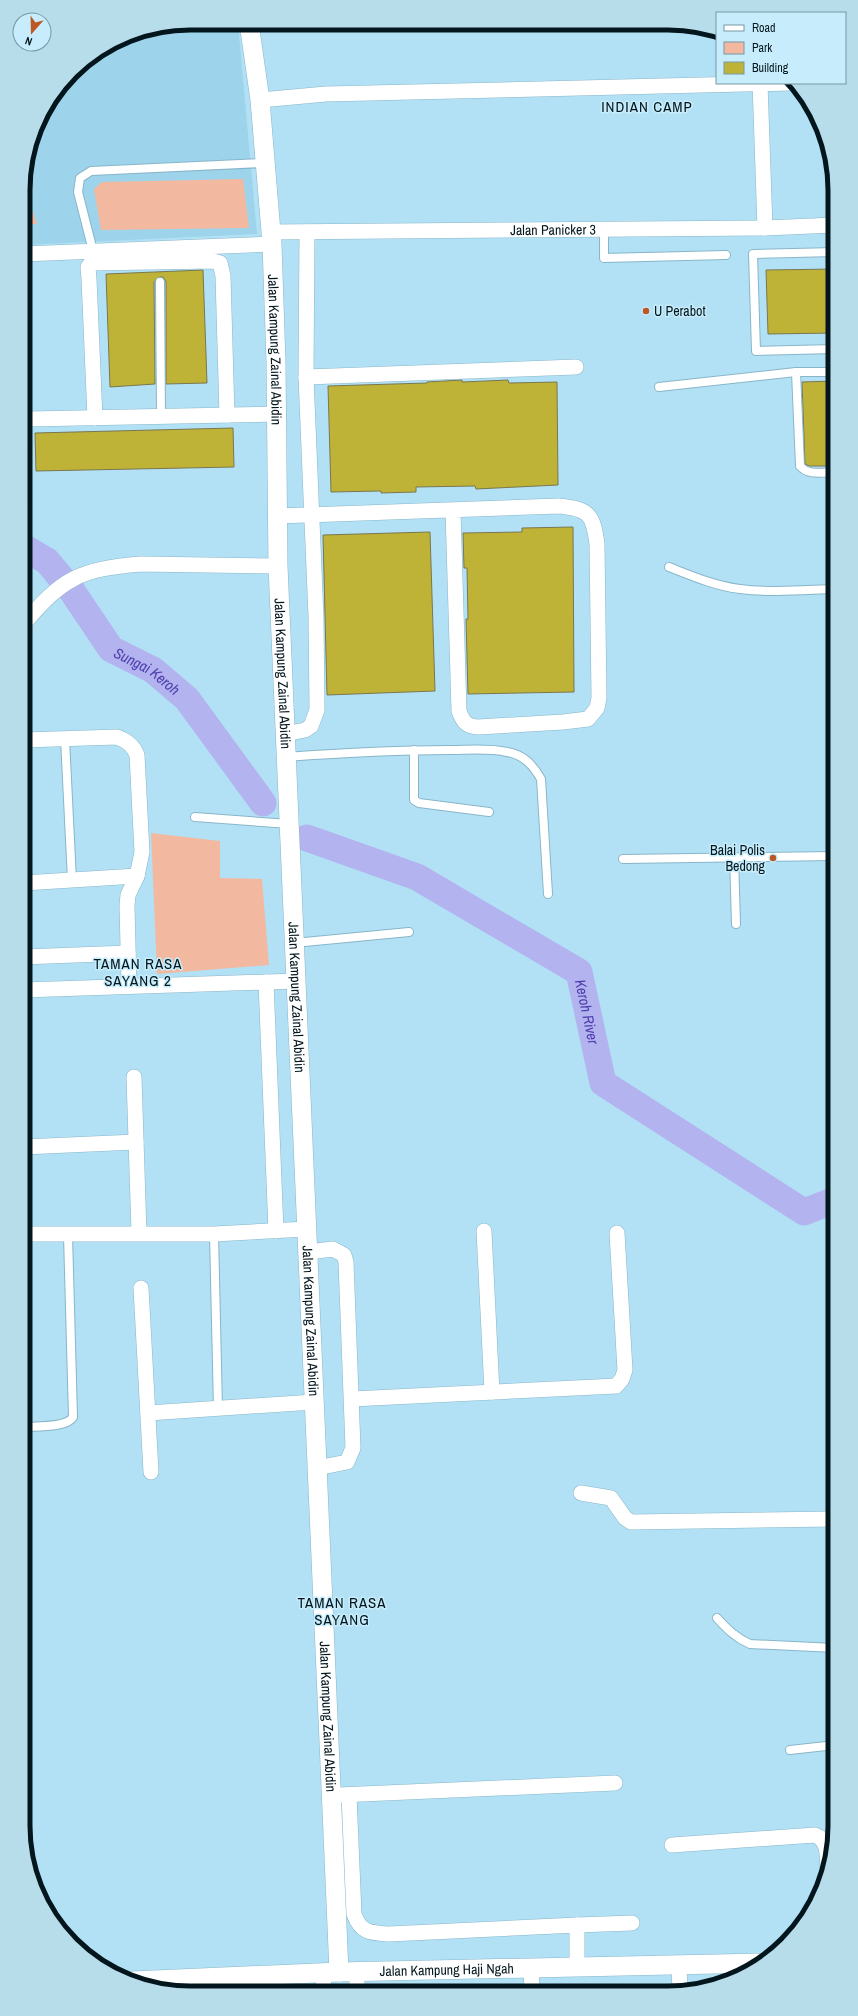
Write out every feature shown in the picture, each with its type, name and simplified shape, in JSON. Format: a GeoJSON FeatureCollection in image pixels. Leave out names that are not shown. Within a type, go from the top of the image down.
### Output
{"type":"FeatureCollection","features":[{"type":"Feature","properties":{"kind":"street","name":"Jalan Kampung Zainal Abidin"},"geometry":{"type":"LineString","coordinates":[[250,30],[260,100],[264,164],[272,238],[277,414],[278,566],[314,1402],[317,1468],[340,1795],[336,1977]]}},
{"type":"Feature","properties":{"kind":"street"},"geometry":{"type":"LineString","coordinates":[[260,100],[326,94],[721,84]]}},
{"type":"Feature","properties":{"kind":"street"},"geometry":{"type":"LineString","coordinates":[[760,84],[765,228]]}},
{"type":"Feature","properties":{"kind":"street","name":"Jalan Panicker 3"},"geometry":{"type":"LineString","coordinates":[[30,254],[93,251],[272,238],[307,232],[765,228],[828,225]]}},
{"type":"Feature","properties":{"kind":"street"},"geometry":{"type":"LineString","coordinates":[[285,734],[306,730],[311,726],[317,710],[306,377],[307,232]]}},
{"type":"Feature","properties":{"kind":"street"},"geometry":{"type":"LineString","coordinates":[[95,418],[88,279],[88,267],[91,263],[213,261],[220,263],[223,269],[227,415]]}},
{"type":"Feature","properties":{"kind":"street"},"geometry":{"type":"LineString","coordinates":[[306,377],[576,367]]}},
{"type":"Feature","properties":{"kind":"street"},"geometry":{"type":"LineString","coordinates":[[30,419],[277,414]]}},
{"type":"Feature","properties":{"kind":"street"},"geometry":{"type":"LineString","coordinates":[[278,516],[559,506],[579,508],[588,514],[593,525],[597,544],[599,698],[597,708],[588,719],[478,727],[469,726],[462,720],[459,711],[452,511]]}},
{"type":"Feature","properties":{"kind":"street"},"geometry":{"type":"LineString","coordinates":[[30,618],[57,589],[73,578],[87,572],[118,566],[141,564],[278,566]]}},
{"type":"Feature","properties":{"kind":"street"},"geometry":{"type":"LineString","coordinates":[[30,740],[117,737],[126,741],[134,748],[139,767],[142,852],[137,876],[128,895],[129,986]]}},
{"type":"Feature","properties":{"kind":"street"},"geometry":{"type":"LineString","coordinates":[[30,883],[137,876]]}},
{"type":"Feature","properties":{"kind":"street"},"geometry":{"type":"LineString","coordinates":[[30,957],[128,952]]}},
{"type":"Feature","properties":{"kind":"street"},"geometry":{"type":"LineString","coordinates":[[30,990],[296,981]]}},
{"type":"Feature","properties":{"kind":"street"},"geometry":{"type":"LineString","coordinates":[[266,982],[276,1231]]}},
{"type":"Feature","properties":{"kind":"street"},"geometry":{"type":"LineString","coordinates":[[134,1077],[139,1233]]}},
{"type":"Feature","properties":{"kind":"street"},"geometry":{"type":"LineString","coordinates":[[30,1147],[136,1142]]}},
{"type":"Feature","properties":{"kind":"street"},"geometry":{"type":"LineString","coordinates":[[30,1234],[214,1234],[307,1229]]}},
{"type":"Feature","properties":{"kind":"street"},"geometry":{"type":"LineString","coordinates":[[484,1231],[492,1392]]}},
{"type":"Feature","properties":{"kind":"street"},"geometry":{"type":"LineString","coordinates":[[352,1399],[616,1386],[622,1379],[625,1370],[618,1233]]}},
{"type":"Feature","properties":{"kind":"street"},"geometry":{"type":"LineString","coordinates":[[308,1252],[333,1249],[344,1255],[346,1262],[352,1399],[353,1448],[351,1457],[347,1462],[339,1465],[317,1468]]}},
{"type":"Feature","properties":{"kind":"street"},"geometry":{"type":"LineString","coordinates":[[141,1288],[151,1472]]}},
{"type":"Feature","properties":{"kind":"street"},"geometry":{"type":"LineString","coordinates":[[148,1413],[314,1402]]}},
{"type":"Feature","properties":{"kind":"street"},"geometry":{"type":"LineString","coordinates":[[581,1493],[611,1498],[625,1518],[631,1522],[828,1519]]}},
{"type":"Feature","properties":{"kind":"street"},"geometry":{"type":"LineString","coordinates":[[615,1783],[340,1795],[354,1914],[358,1925],[366,1931],[389,1934],[632,1923]]}},
{"type":"Feature","properties":{"kind":"street"},"geometry":{"type":"LineString","coordinates":[[672,1845],[815,1835],[821,1838],[825,1843],[826,1853]]}},
{"type":"Feature","properties":{"kind":"street"},"geometry":{"type":"LineString","coordinates":[[576,1967],[577,1925]]}},
{"type":"Feature","properties":{"kind":"street","name":"Jalan Kampung Haji Ngah"},"geometry":{"type":"LineString","coordinates":[[161,1984],[531,1968],[751,1963]]}},
{"type":"Feature","properties":{"kind":"street"},"geometry":{"type":"LineString","coordinates":[[679,1965],[680,1986]]}},
{"type":"Feature","properties":{"kind":"street"},"geometry":{"type":"LineString","coordinates":[[531,1968],[532,1986]]}},
{"type":"Feature","properties":{"kind":"street"},"geometry":{"type":"LineString","coordinates":[[336,1977],[350,1986]]}},
{"type":"Feature","properties":{"kind":"lane"},"geometry":{"type":"LineString","coordinates":[[93,251],[78,192],[80,178],[91,171],[264,164]]}},
{"type":"Feature","properties":{"kind":"lane"},"geometry":{"type":"LineString","coordinates":[[604,230],[604,258],[726,255]]}},
{"type":"Feature","properties":{"kind":"lane"},"geometry":{"type":"LineString","coordinates":[[828,252],[753,254],[756,351],[828,349]]}},
{"type":"Feature","properties":{"kind":"lane"},"geometry":{"type":"LineString","coordinates":[[160,282],[161,416]]}},
{"type":"Feature","properties":{"kind":"lane"},"geometry":{"type":"LineString","coordinates":[[796,372],[800,466],[806,472],[828,472]]}},
{"type":"Feature","properties":{"kind":"lane"},"geometry":{"type":"LineString","coordinates":[[659,387],[796,372],[828,372]]}},
{"type":"Feature","properties":{"kind":"lane"},"geometry":{"type":"LineString","coordinates":[[669,567],[698,578],[738,588],[767,591],[828,589]]}},
{"type":"Feature","properties":{"kind":"lane"},"geometry":{"type":"LineString","coordinates":[[65,739],[72,880]]}},
{"type":"Feature","properties":{"kind":"lane"},"geometry":{"type":"LineString","coordinates":[[286,757],[414,750],[494,750],[508,752],[521,757],[534,766],[541,779],[548,894]]}},
{"type":"Feature","properties":{"kind":"lane"},"geometry":{"type":"LineString","coordinates":[[414,750],[414,800],[419,803],[489,812]]}},
{"type":"Feature","properties":{"kind":"lane"},"geometry":{"type":"LineString","coordinates":[[196,817],[289,824]]}},
{"type":"Feature","properties":{"kind":"lane"},"geometry":{"type":"LineString","coordinates":[[623,859],[828,856]]}},
{"type":"Feature","properties":{"kind":"lane"},"geometry":{"type":"LineString","coordinates":[[734,857],[736,924]]}},
{"type":"Feature","properties":{"kind":"lane"},"geometry":{"type":"LineString","coordinates":[[294,943],[410,932]]}},
{"type":"Feature","properties":{"kind":"lane"},"geometry":{"type":"LineString","coordinates":[[214,1234],[218,1409]]}},
{"type":"Feature","properties":{"kind":"lane"},"geometry":{"type":"LineString","coordinates":[[30,1426],[64,1424],[74,1417],[68,1235]]}},
{"type":"Feature","properties":{"kind":"lane"},"geometry":{"type":"LineString","coordinates":[[717,1618],[740,1640],[750,1644],[828,1648]]}},
{"type":"Feature","properties":{"kind":"lane"},"geometry":{"type":"LineString","coordinates":[[790,1750],[828,1746]]}},
{"type":"Feature","properties":{"kind":"shaded area"},"geometry":{"type":"Polygon","coordinates":[[[239,30],[257,234],[30,245],[31,169],[38,138],[51,110],[63,92],[84,70],[92,63],[119,46],[148,35],[169,31],[239,30]]]}},
{"type":"Feature","properties":{"kind":"green space"},"geometry":{"type":"Polygon","coordinates":[[[243,179],[249,228],[101,230],[94,189],[102,182],[243,179]]]}},
{"type":"Feature","properties":{"kind":"green space"},"geometry":{"type":"Polygon","coordinates":[[[30,204],[37,224],[30,224],[30,204]]]}},
{"type":"Feature","properties":{"kind":"green space"},"geometry":{"type":"Polygon","coordinates":[[[151,833],[220,841],[220,878],[262,879],[269,965],[157,974],[151,833]]]}},
{"type":"Feature","properties":{"kind":"building"},"geometry":{"type":"Polygon","coordinates":[[[828,269],[828,333],[768,334],[766,270],[828,269]]]}},
{"type":"Feature","properties":{"kind":"building"},"geometry":{"type":"Polygon","coordinates":[[[203,270],[207,383],[166,384],[166,282],[163,277],[160,277],[154,282],[155,384],[110,387],[106,274],[203,270]]]}},
{"type":"Feature","properties":{"kind":"building"},"geometry":{"type":"Polygon","coordinates":[[[462,380],[462,382],[508,380],[509,383],[557,382],[558,485],[476,489],[475,486],[416,487],[416,492],[331,492],[328,386],[427,383],[462,380]]]}},
{"type":"Feature","properties":{"kind":"building"},"geometry":{"type":"Polygon","coordinates":[[[828,381],[828,466],[809,466],[805,464],[802,382],[828,381]]]}},
{"type":"Feature","properties":{"kind":"building"},"geometry":{"type":"Polygon","coordinates":[[[233,428],[234,467],[36,471],[35,433],[233,428]]]}},
{"type":"Feature","properties":{"kind":"building"},"geometry":{"type":"Polygon","coordinates":[[[573,527],[574,692],[468,694],[466,619],[468,619],[467,568],[464,568],[463,533],[522,532],[522,528],[573,527]]]}},
{"type":"Feature","properties":{"kind":"building"},"geometry":{"type":"Polygon","coordinates":[[[430,532],[435,691],[327,695],[323,535],[430,532]]]}},
{"type":"Feature","properties":{"kind":"waterway","name":"Sungai Keroh"},"geometry":{"type":"LineString","coordinates":[[30,551],[47,561],[72,591],[111,649],[153,670],[187,699],[263,803]]}},
{"type":"Feature","properties":{"kind":"waterway","name":"Keroh River"},"geometry":{"type":"LineString","coordinates":[[307,838],[417,877],[579,972],[603,1083],[804,1212],[828,1203]]}},
{"type":"Feature","properties":{"kind":"place","name":"U Perabot"},"geometry":{"type":"Point","coordinates":[646,311]}},
{"type":"Feature","properties":{"kind":"place","name":"Balai Polis Bedong"},"geometry":{"type":"Point","coordinates":[773,858]}},
{"type":"Feature","properties":{"kind":"district","name":"INDIAN CAMP"},"geometry":{"type":"Point","coordinates":[647,106]}},
{"type":"Feature","properties":{"kind":"district","name":"TAMAN RASA SAYANG 2"},"geometry":{"type":"Point","coordinates":[138,972]}},
{"type":"Feature","properties":{"kind":"district","name":"TAMAN RASA SAYANG"},"geometry":{"type":"Point","coordinates":[342,1610]}}]}
